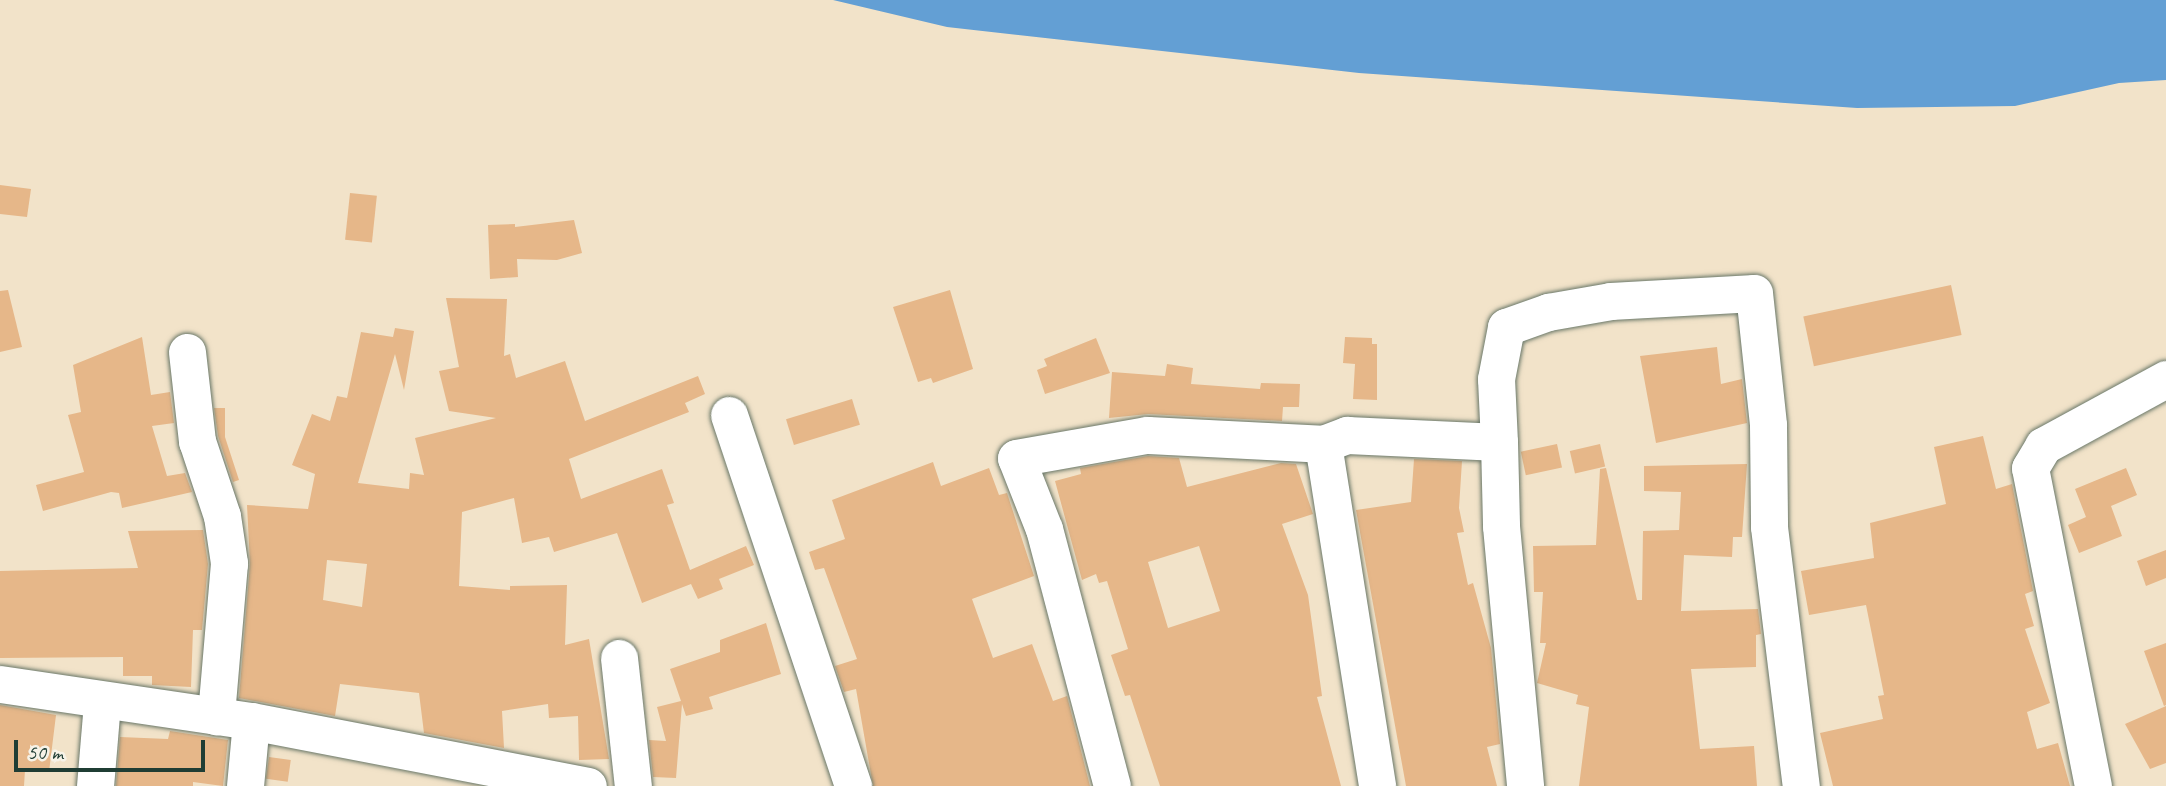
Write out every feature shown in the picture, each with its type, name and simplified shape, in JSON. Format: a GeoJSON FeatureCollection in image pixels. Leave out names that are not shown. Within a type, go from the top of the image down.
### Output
{"type":"FeatureCollection","features":[{"type":"Feature","properties":{"kind":"street"},"geometry":{"type":"LineString","coordinates":[[1525,786],[1501,526],[1496,379],[1506,327],[1548,312],[1611,301],[1754,293],[1768,425],[1769,527],[1801,786]]}},
{"type":"Feature","properties":{"kind":"street"},"geometry":{"type":"LineString","coordinates":[[187,352],[197,442],[222,516],[229,564],[233,718],[245,786]]}},
{"type":"Feature","properties":{"kind":"street"},"geometry":{"type":"LineString","coordinates":[[2093,786],[2030,468],[2043,446],[2166,379]]}},
{"type":"Feature","properties":{"kind":"street"},"geometry":{"type":"LineString","coordinates":[[729,415],[853,786]]}},
{"type":"Feature","properties":{"kind":"street"},"geometry":{"type":"LineString","coordinates":[[1112,786],[1044,529],[1016,458],[1147,435],[1322,444],[1348,435],[1499,442]]}},
{"type":"Feature","properties":{"kind":"street"},"geometry":{"type":"LineString","coordinates":[[1322,444],[1377,786]]}},
{"type":"Feature","properties":{"kind":"street"},"geometry":{"type":"LineString","coordinates":[[619,658],[633,786]]}},
{"type":"Feature","properties":{"kind":"street"},"geometry":{"type":"LineString","coordinates":[[0,684],[102,702],[233,718],[588,786]]}},
{"type":"Feature","properties":{"kind":"street"},"geometry":{"type":"LineString","coordinates":[[95,786],[102,702]]}},
{"type":"Feature","properties":{"kind":"water"},"geometry":{"type":"Polygon","coordinates":[[[833,0],[2166,0],[2166,80],[2119,83],[2015,106],[1857,108],[1359,73],[947,27],[833,0]]]}},
{"type":"Feature","properties":{"kind":"building"},"geometry":{"type":"Polygon","coordinates":[[[0,185],[31,189],[27,217],[0,214],[0,185]]]}},
{"type":"Feature","properties":{"kind":"building"},"geometry":{"type":"Polygon","coordinates":[[[350,193],[377,196],[372,243],[345,240],[350,193]]]}},
{"type":"Feature","properties":{"kind":"building"},"geometry":{"type":"Polygon","coordinates":[[[574,220],[582,253],[557,260],[517,259],[518,277],[490,279],[488,225],[515,224],[515,227],[574,220]]]}},
{"type":"Feature","properties":{"kind":"building"},"geometry":{"type":"Polygon","coordinates":[[[1951,285],[1962,335],[1814,366],[1803,316],[1951,285]]]}},
{"type":"Feature","properties":{"kind":"building"},"geometry":{"type":"Polygon","coordinates":[[[8,290],[22,347],[0,352],[0,291],[8,290]]]}},
{"type":"Feature","properties":{"kind":"building"},"geometry":{"type":"Polygon","coordinates":[[[950,290],[973,369],[933,383],[931,378],[918,382],[893,307],[950,290]]]}},
{"type":"Feature","properties":{"kind":"building"},"geometry":{"type":"Polygon","coordinates":[[[446,298],[507,299],[504,356],[510,354],[516,378],[565,361],[585,421],[698,376],[705,394],[685,403],[689,412],[569,459],[581,499],[662,469],[674,503],[667,505],[690,570],[746,546],[754,565],[719,579],[723,589],[698,599],[691,584],[642,603],[617,533],[554,552],[549,537],[522,543],[514,498],[462,512],[459,586],[510,590],[510,586],[567,585],[565,645],[589,639],[609,759],[579,760],[578,716],[549,718],[548,704],[502,711],[504,748],[424,733],[419,693],[340,684],[335,716],[239,698],[250,564],[247,505],[308,509],[315,474],[292,465],[312,414],[330,421],[337,396],[347,398],[361,332],[393,337],[395,328],[414,331],[404,390],[395,354],[358,483],[409,489],[410,473],[424,475],[415,438],[496,418],[449,411],[439,371],[459,367],[446,298]],[[327,560],[323,600],[362,607],[367,564],[327,560]]]}},
{"type":"Feature","properties":{"kind":"building"},"geometry":{"type":"Polygon","coordinates":[[[142,337],[151,395],[170,392],[174,423],[152,426],[167,476],[185,473],[192,492],[122,508],[119,493],[111,492],[43,511],[36,485],[84,472],[68,415],[81,412],[73,365],[142,337]]]}},
{"type":"Feature","properties":{"kind":"building"},"geometry":{"type":"Polygon","coordinates":[[[1345,337],[1372,338],[1372,344],[1377,344],[1377,400],[1353,399],[1355,364],[1343,363],[1345,337]]]}},
{"type":"Feature","properties":{"kind":"building"},"geometry":{"type":"Polygon","coordinates":[[[1096,338],[1110,373],[1045,394],[1037,370],[1047,366],[1044,359],[1096,338]]]}},
{"type":"Feature","properties":{"kind":"building"},"geometry":{"type":"Polygon","coordinates":[[[1717,347],[1721,384],[1742,379],[1747,423],[1656,443],[1640,356],[1717,347]]]}},
{"type":"Feature","properties":{"kind":"building"},"geometry":{"type":"Polygon","coordinates":[[[1167,364],[1193,368],[1191,384],[1260,389],[1261,383],[1300,384],[1299,407],[1283,407],[1282,421],[1148,414],[1109,418],[1112,372],[1165,376],[1167,364]]]}},
{"type":"Feature","properties":{"kind":"building"},"geometry":{"type":"Polygon","coordinates":[[[852,399],[860,425],[794,445],[786,419],[852,399]]]}},
{"type":"Feature","properties":{"kind":"building"},"geometry":{"type":"Polygon","coordinates":[[[214,408],[225,408],[225,437],[239,480],[233,482],[218,436],[214,408]]]}},
{"type":"Feature","properties":{"kind":"building"},"geometry":{"type":"Polygon","coordinates":[[[1983,436],[1996,489],[2012,484],[2033,591],[2025,594],[2034,626],[2025,629],[2050,703],[2027,712],[2037,749],[2058,743],[2070,786],[1833,786],[1820,733],[1883,719],[1878,696],[1884,695],[1866,605],[1809,615],[1801,571],[1874,558],[1870,523],[1946,504],[1934,447],[1983,436]]]}},
{"type":"Feature","properties":{"kind":"building"},"geometry":{"type":"Polygon","coordinates":[[[1557,444],[1562,467],[1526,475],[1521,452],[1557,444]]]}},
{"type":"Feature","properties":{"kind":"building"},"geometry":{"type":"Polygon","coordinates":[[[1600,444],[1605,466],[1575,473],[1570,451],[1600,444]]]}},
{"type":"Feature","properties":{"kind":"building"},"geometry":{"type":"Polygon","coordinates":[[[1148,456],[1179,458],[1187,487],[1281,463],[1296,464],[1313,514],[1282,524],[1308,595],[1322,696],[1317,697],[1341,786],[1160,786],[1130,695],[1125,696],[1111,655],[1128,649],[1107,581],[1099,583],[1096,574],[1082,580],[1055,481],[1081,474],[1080,468],[1148,456]],[[1199,546],[1148,562],[1168,628],[1220,611],[1199,546]]]}},
{"type":"Feature","properties":{"kind":"building"},"geometry":{"type":"Polygon","coordinates":[[[1414,459],[1462,461],[1459,508],[1464,532],[1457,533],[1468,585],[1473,583],[1491,648],[1500,744],[1487,747],[1497,786],[1406,786],[1356,510],[1411,502],[1414,459]]]}},
{"type":"Feature","properties":{"kind":"building"},"geometry":{"type":"Polygon","coordinates":[[[933,462],[941,486],[989,468],[999,495],[1007,493],[1034,576],[972,599],[993,658],[1032,644],[1053,701],[1067,696],[1090,786],[873,786],[856,689],[844,692],[835,666],[857,659],[824,568],[815,570],[809,552],[845,539],[832,500],[933,462]]]}},
{"type":"Feature","properties":{"kind":"building"},"geometry":{"type":"Polygon","coordinates":[[[1747,464],[1742,537],[1733,537],[1732,557],[1684,555],[1681,611],[1758,609],[1761,634],[1756,635],[1756,667],[1691,669],[1700,749],[1754,746],[1757,786],[1579,786],[1589,707],[1576,704],[1578,695],[1537,683],[1546,643],[1540,643],[1543,592],[1534,592],[1533,546],[1596,545],[1600,469],[1606,468],[1637,600],[1642,600],[1643,531],[1679,530],[1681,492],[1644,491],[1644,466],[1747,464]]]}},
{"type":"Feature","properties":{"kind":"building"},"geometry":{"type":"Polygon","coordinates":[[[2126,468],[2137,495],[2111,506],[2122,536],[2079,553],[2068,525],[2086,517],[2075,489],[2126,468]]]}},
{"type":"Feature","properties":{"kind":"building"},"geometry":{"type":"Polygon","coordinates":[[[203,530],[208,564],[202,630],[193,630],[191,687],[152,685],[152,676],[123,676],[123,657],[0,658],[0,571],[138,568],[128,531],[203,530]]]}},
{"type":"Feature","properties":{"kind":"building"},"geometry":{"type":"Polygon","coordinates":[[[2166,550],[2166,578],[2146,586],[2137,561],[2166,550]]]}},
{"type":"Feature","properties":{"kind":"building"},"geometry":{"type":"Polygon","coordinates":[[[766,623],[781,674],[709,697],[713,709],[686,716],[682,704],[676,778],[653,777],[649,740],[666,741],[657,707],[681,701],[670,669],[720,652],[720,640],[766,623]]]}},
{"type":"Feature","properties":{"kind":"building"},"geometry":{"type":"Polygon","coordinates":[[[2166,643],[2166,705],[2164,706],[2144,651],[2166,643]]]}},
{"type":"Feature","properties":{"kind":"building"},"geometry":{"type":"Polygon","coordinates":[[[0,705],[56,715],[49,772],[25,770],[24,786],[0,786],[0,705]]]}},
{"type":"Feature","properties":{"kind":"building"},"geometry":{"type":"Polygon","coordinates":[[[2166,706],[2166,763],[2150,769],[2125,724],[2166,706]]]}},
{"type":"Feature","properties":{"kind":"building"},"geometry":{"type":"Polygon","coordinates":[[[170,731],[228,740],[223,786],[193,782],[193,786],[116,786],[120,737],[168,739],[170,731]]]}},
{"type":"Feature","properties":{"kind":"building"},"geometry":{"type":"Polygon","coordinates":[[[269,757],[291,760],[288,782],[266,779],[269,757]]]}}]}
